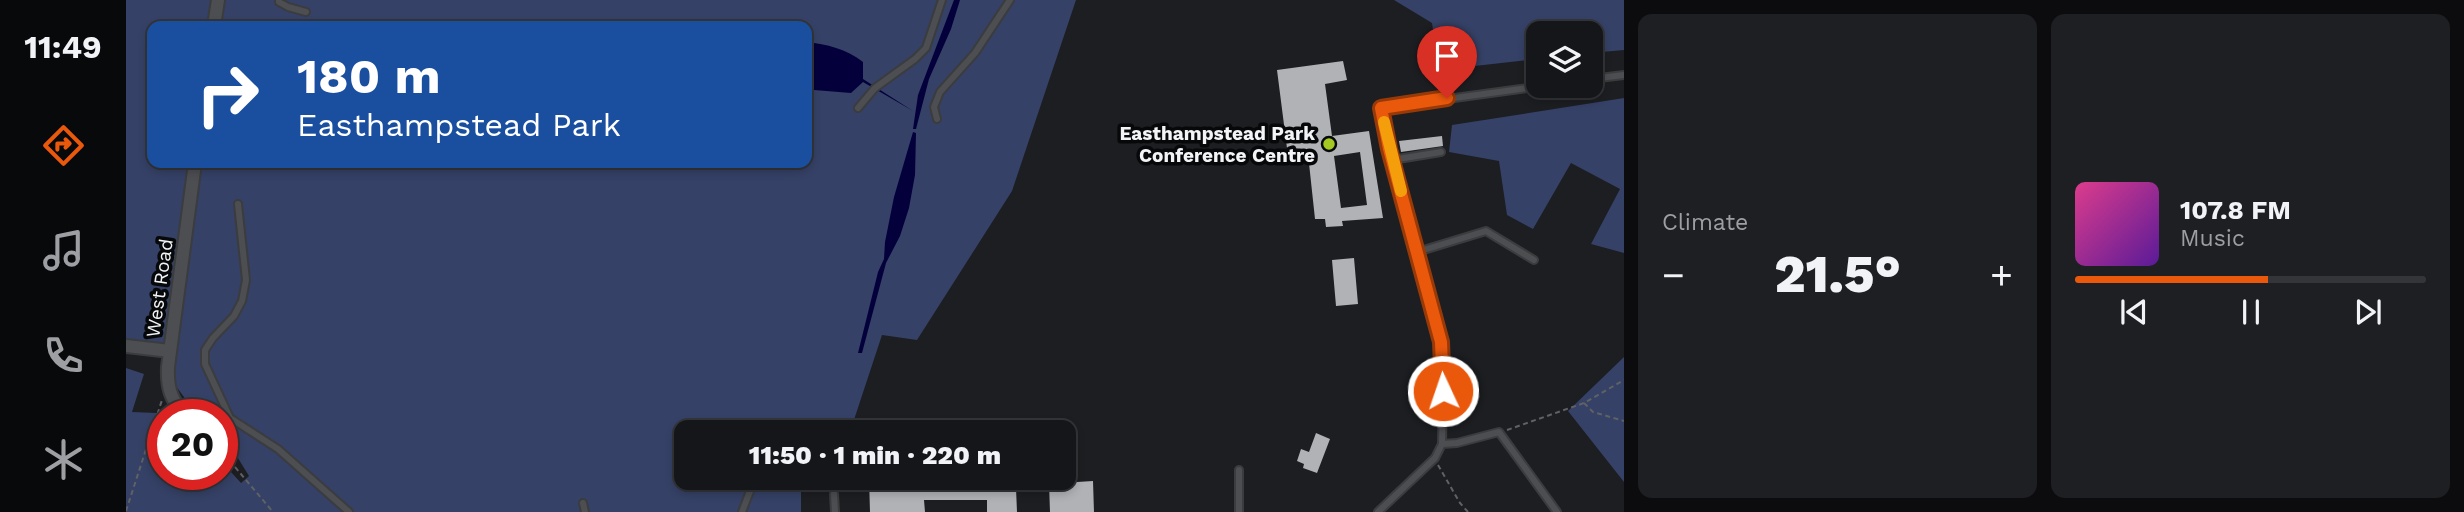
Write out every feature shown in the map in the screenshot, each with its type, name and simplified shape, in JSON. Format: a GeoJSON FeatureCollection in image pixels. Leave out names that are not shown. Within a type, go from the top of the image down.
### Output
{"type":"FeatureCollection","features":[{"type":"Feature","properties":{"kind":"street"},"geometry":{"type":"LineString","coordinates":[[215,21],[218,0]]}},
{"type":"Feature","properties":{"kind":"street","name":"West Road"},"geometry":{"type":"LineString","coordinates":[[167,386],[194,168]]}},
{"type":"Feature","properties":{"kind":"street"},"geometry":{"type":"LineString","coordinates":[[126,346],[170,351]]}},
{"type":"Feature","properties":{"kind":"street"},"geometry":{"type":"LineString","coordinates":[[167,386],[173,399]]}},
{"type":"Feature","properties":{"kind":"lane"},"geometry":{"type":"LineString","coordinates":[[279,0],[288,7],[306,12]]}},
{"type":"Feature","properties":{"kind":"lane"},"geometry":{"type":"LineString","coordinates":[[858,108],[875,88],[926,48],[942,0]]}},
{"type":"Feature","properties":{"kind":"lane"},"geometry":{"type":"LineString","coordinates":[[937,118],[934,107],[940,92],[975,53],[1010,0]]}},
{"type":"Feature","properties":{"kind":"lane"},"geometry":{"type":"LineString","coordinates":[[1603,78],[1624,75]]}},
{"type":"Feature","properties":{"kind":"lane"},"geometry":{"type":"LineString","coordinates":[[1378,512],[1435,458],[1442,444],[1443,391],[1441,342],[1392,160],[1381,108],[1526,88]]}},
{"type":"Feature","properties":{"kind":"lane"},"geometry":{"type":"LineString","coordinates":[[1392,160],[1441,152]]}},
{"type":"Feature","properties":{"kind":"lane"},"geometry":{"type":"LineString","coordinates":[[238,204],[246,280],[242,301],[234,316],[205,350],[205,364],[230,418],[278,449],[349,512]]}},
{"type":"Feature","properties":{"kind":"lane"},"geometry":{"type":"LineString","coordinates":[[1417,252],[1486,230],[1534,260]]}},
{"type":"Feature","properties":{"kind":"lane"},"geometry":{"type":"LineString","coordinates":[[1442,444],[1457,443],[1499,432],[1556,512]]}},
{"type":"Feature","properties":{"kind":"lane"},"geometry":{"type":"LineString","coordinates":[[1239,470],[1239,512]]}},
{"type":"Feature","properties":{"kind":"lane"},"geometry":{"type":"LineString","coordinates":[[742,512],[750,490]]}},
{"type":"Feature","properties":{"kind":"lane"},"geometry":{"type":"LineString","coordinates":[[834,494],[835,512]]}},
{"type":"Feature","properties":{"kind":"lane"},"geometry":{"type":"LineString","coordinates":[[583,503],[585,512]]}},
{"type":"Feature","properties":{"kind":"path"},"geometry":{"type":"LineString","coordinates":[[1499,432],[1584,402],[1624,380]]}},
{"type":"Feature","properties":{"kind":"path"},"geometry":{"type":"LineString","coordinates":[[126,511],[167,386]]}},
{"type":"Feature","properties":{"kind":"path"},"geometry":{"type":"LineString","coordinates":[[1584,402],[1593,412],[1624,421]]}},
{"type":"Feature","properties":{"kind":"path"},"geometry":{"type":"LineString","coordinates":[[1435,458],[1460,503],[1468,512]]}},
{"type":"Feature","properties":{"kind":"path"},"geometry":{"type":"LineString","coordinates":[[238,472],[273,512]]}},
{"type":"Feature","properties":{"kind":"shaded area"},"geometry":{"type":"Polygon","coordinates":[[[126,0],[212,0],[209,21],[147,21],[147,168],[189,168],[166,346],[126,339],[126,0]]]}},
{"type":"Feature","properties":{"kind":"shaded area"},"geometry":{"type":"Polygon","coordinates":[[[223,0],[1076,0],[1012,191],[917,340],[882,335],[854,420],[674,420],[674,490],[801,490],[801,512],[126,512],[126,368],[144,374],[132,412],[147,413],[147,490],[238,490],[238,480],[241,483],[249,476],[238,458],[238,399],[185,399],[173,382],[199,168],[812,168],[812,21],[220,21],[223,0]]]}},
{"type":"Feature","properties":{"kind":"shaded area"},"geometry":{"type":"Polygon","coordinates":[[[954,0],[960,0],[951,29],[929,79],[916,129],[913,129],[918,95],[954,0]]]}},
{"type":"Feature","properties":{"kind":"shaded area"},"geometry":{"type":"Polygon","coordinates":[[[1394,0],[1624,0],[1624,50],[1603,52],[1603,21],[1526,21],[1526,60],[1439,70],[1432,23],[1394,0]]]}},
{"type":"Feature","properties":{"kind":"shaded area"},"geometry":{"type":"Polygon","coordinates":[[[812,43],[836,48],[857,57],[863,62],[863,79],[913,111],[863,82],[851,93],[812,91],[812,43]]]}},
{"type":"Feature","properties":{"kind":"shaded area"},"geometry":{"type":"Polygon","coordinates":[[[1624,98],[1624,253],[1591,244],[1620,189],[1571,163],[1533,229],[1507,215],[1499,161],[1449,152],[1452,125],[1624,98]]]}},
{"type":"Feature","properties":{"kind":"shaded area"},"geometry":{"type":"Polygon","coordinates":[[[913,132],[916,133],[915,175],[909,208],[900,236],[886,263],[862,353],[858,353],[878,272],[884,259],[894,197],[913,132]]]}},
{"type":"Feature","properties":{"kind":"shaded area"},"geometry":{"type":"Polygon","coordinates":[[[1624,357],[1624,482],[1568,411],[1624,357]]]}},
{"type":"Feature","properties":{"kind":"building","name":"Easthampstead Park Conference Centre"},"geometry":{"type":"Polygon","coordinates":[[[1343,61],[1347,80],[1325,84],[1332,136],[1369,131],[1383,218],[1342,221],[1343,226],[1326,227],[1325,219],[1315,219],[1308,154],[1288,156],[1277,70],[1343,61]],[[1360,152],[1334,156],[1341,208],[1367,205],[1360,152]]]}},
{"type":"Feature","properties":{"kind":"building"},"geometry":{"type":"Polygon","coordinates":[[[1442,136],[1443,146],[1401,152],[1399,141],[1442,136]]]}},
{"type":"Feature","properties":{"kind":"building"},"geometry":{"type":"Polygon","coordinates":[[[1354,258],[1358,304],[1336,306],[1332,260],[1354,258]]]}},
{"type":"Feature","properties":{"kind":"building"},"geometry":{"type":"Polygon","coordinates":[[[1316,433],[1330,439],[1317,473],[1303,468],[1304,464],[1297,461],[1301,449],[1309,452],[1316,433]]]}},
{"type":"Feature","properties":{"kind":"building"},"geometry":{"type":"Polygon","coordinates":[[[1076,474],[1077,482],[1093,481],[1094,512],[1050,512],[1049,490],[1076,490],[1076,474]]]}},
{"type":"Feature","properties":{"kind":"building"},"geometry":{"type":"Polygon","coordinates":[[[869,490],[1016,490],[1017,512],[987,512],[987,500],[924,500],[925,512],[870,512],[869,490]]]}},
{"type":"Feature","properties":{"kind":"slow traffic"},"geometry":{"type":"LineString","coordinates":[[1384,122],[1401,191]]}},
{"type":"Feature","properties":{"kind":"place","name":"Easthampstead Park Conference Centre"},"geometry":{"type":"Point","coordinates":[1329,144]}},
{"type":"Feature","properties":{"kind":"route"},"geometry":{"type":"LineString","coordinates":[[1443,391],[1441,342],[1389,149],[1381,108],[1447,98]]}}]}
